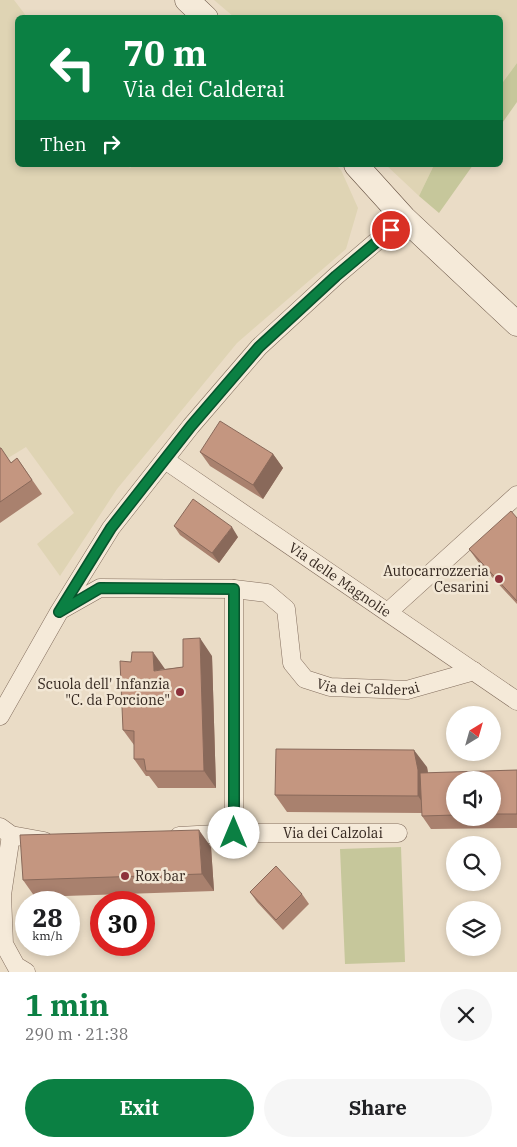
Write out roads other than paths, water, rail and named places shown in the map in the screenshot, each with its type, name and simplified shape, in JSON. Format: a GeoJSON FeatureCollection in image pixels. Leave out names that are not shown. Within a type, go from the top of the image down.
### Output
{"type":"FeatureCollection","features":[{"type":"Feature","properties":{"kind":"street"},"geometry":{"type":"LineString","coordinates":[[187,0],[203,15]]}},
{"type":"Feature","properties":{"kind":"street"},"geometry":{"type":"LineString","coordinates":[[358,167],[404,218],[517,324]]}},
{"type":"Feature","properties":{"kind":"street"},"geometry":{"type":"LineString","coordinates":[[0,716],[59,612],[111,528],[191,426],[259,347],[336,276],[404,218]]}},
{"type":"Feature","properties":{"kind":"street","name":"Via delle Magnolie"},"geometry":{"type":"LineString","coordinates":[[164,460],[517,701]]}},
{"type":"Feature","properties":{"kind":"street"},"geometry":{"type":"LineString","coordinates":[[388,612],[517,495]]}},
{"type":"Feature","properties":{"kind":"street","name":"Via dei Calderai"},"geometry":{"type":"LineString","coordinates":[[59,612],[100,588],[234,589],[267,593],[286,609],[292,663],[305,679],[330,687],[407,690],[474,671]]}},
{"type":"Feature","properties":{"kind":"street"},"geometry":{"type":"LineString","coordinates":[[234,589],[234,833]]}},
{"type":"Feature","properties":{"kind":"street"},"geometry":{"type":"LineString","coordinates":[[26,972],[16,966],[4,944],[2,895],[5,831],[46,842],[56,841]]}},
{"type":"Feature","properties":{"kind":"street","name":"Via dei Calzolai"},"geometry":{"type":"LineString","coordinates":[[164,836],[234,833],[398,833]]}},
{"type":"Feature","properties":{"kind":"place","name":"Autocarrozzeria Cesarini"},"geometry":{"type":"Point","coordinates":[499,579]}},
{"type":"Feature","properties":{"kind":"place","name":"Scuola dell' Infanzia \"C. da Porcione\""},"geometry":{"type":"Point","coordinates":[180,692]}},
{"type":"Feature","properties":{"kind":"place","name":"Rox bar"},"geometry":{"type":"Point","coordinates":[125,876]}}]}
